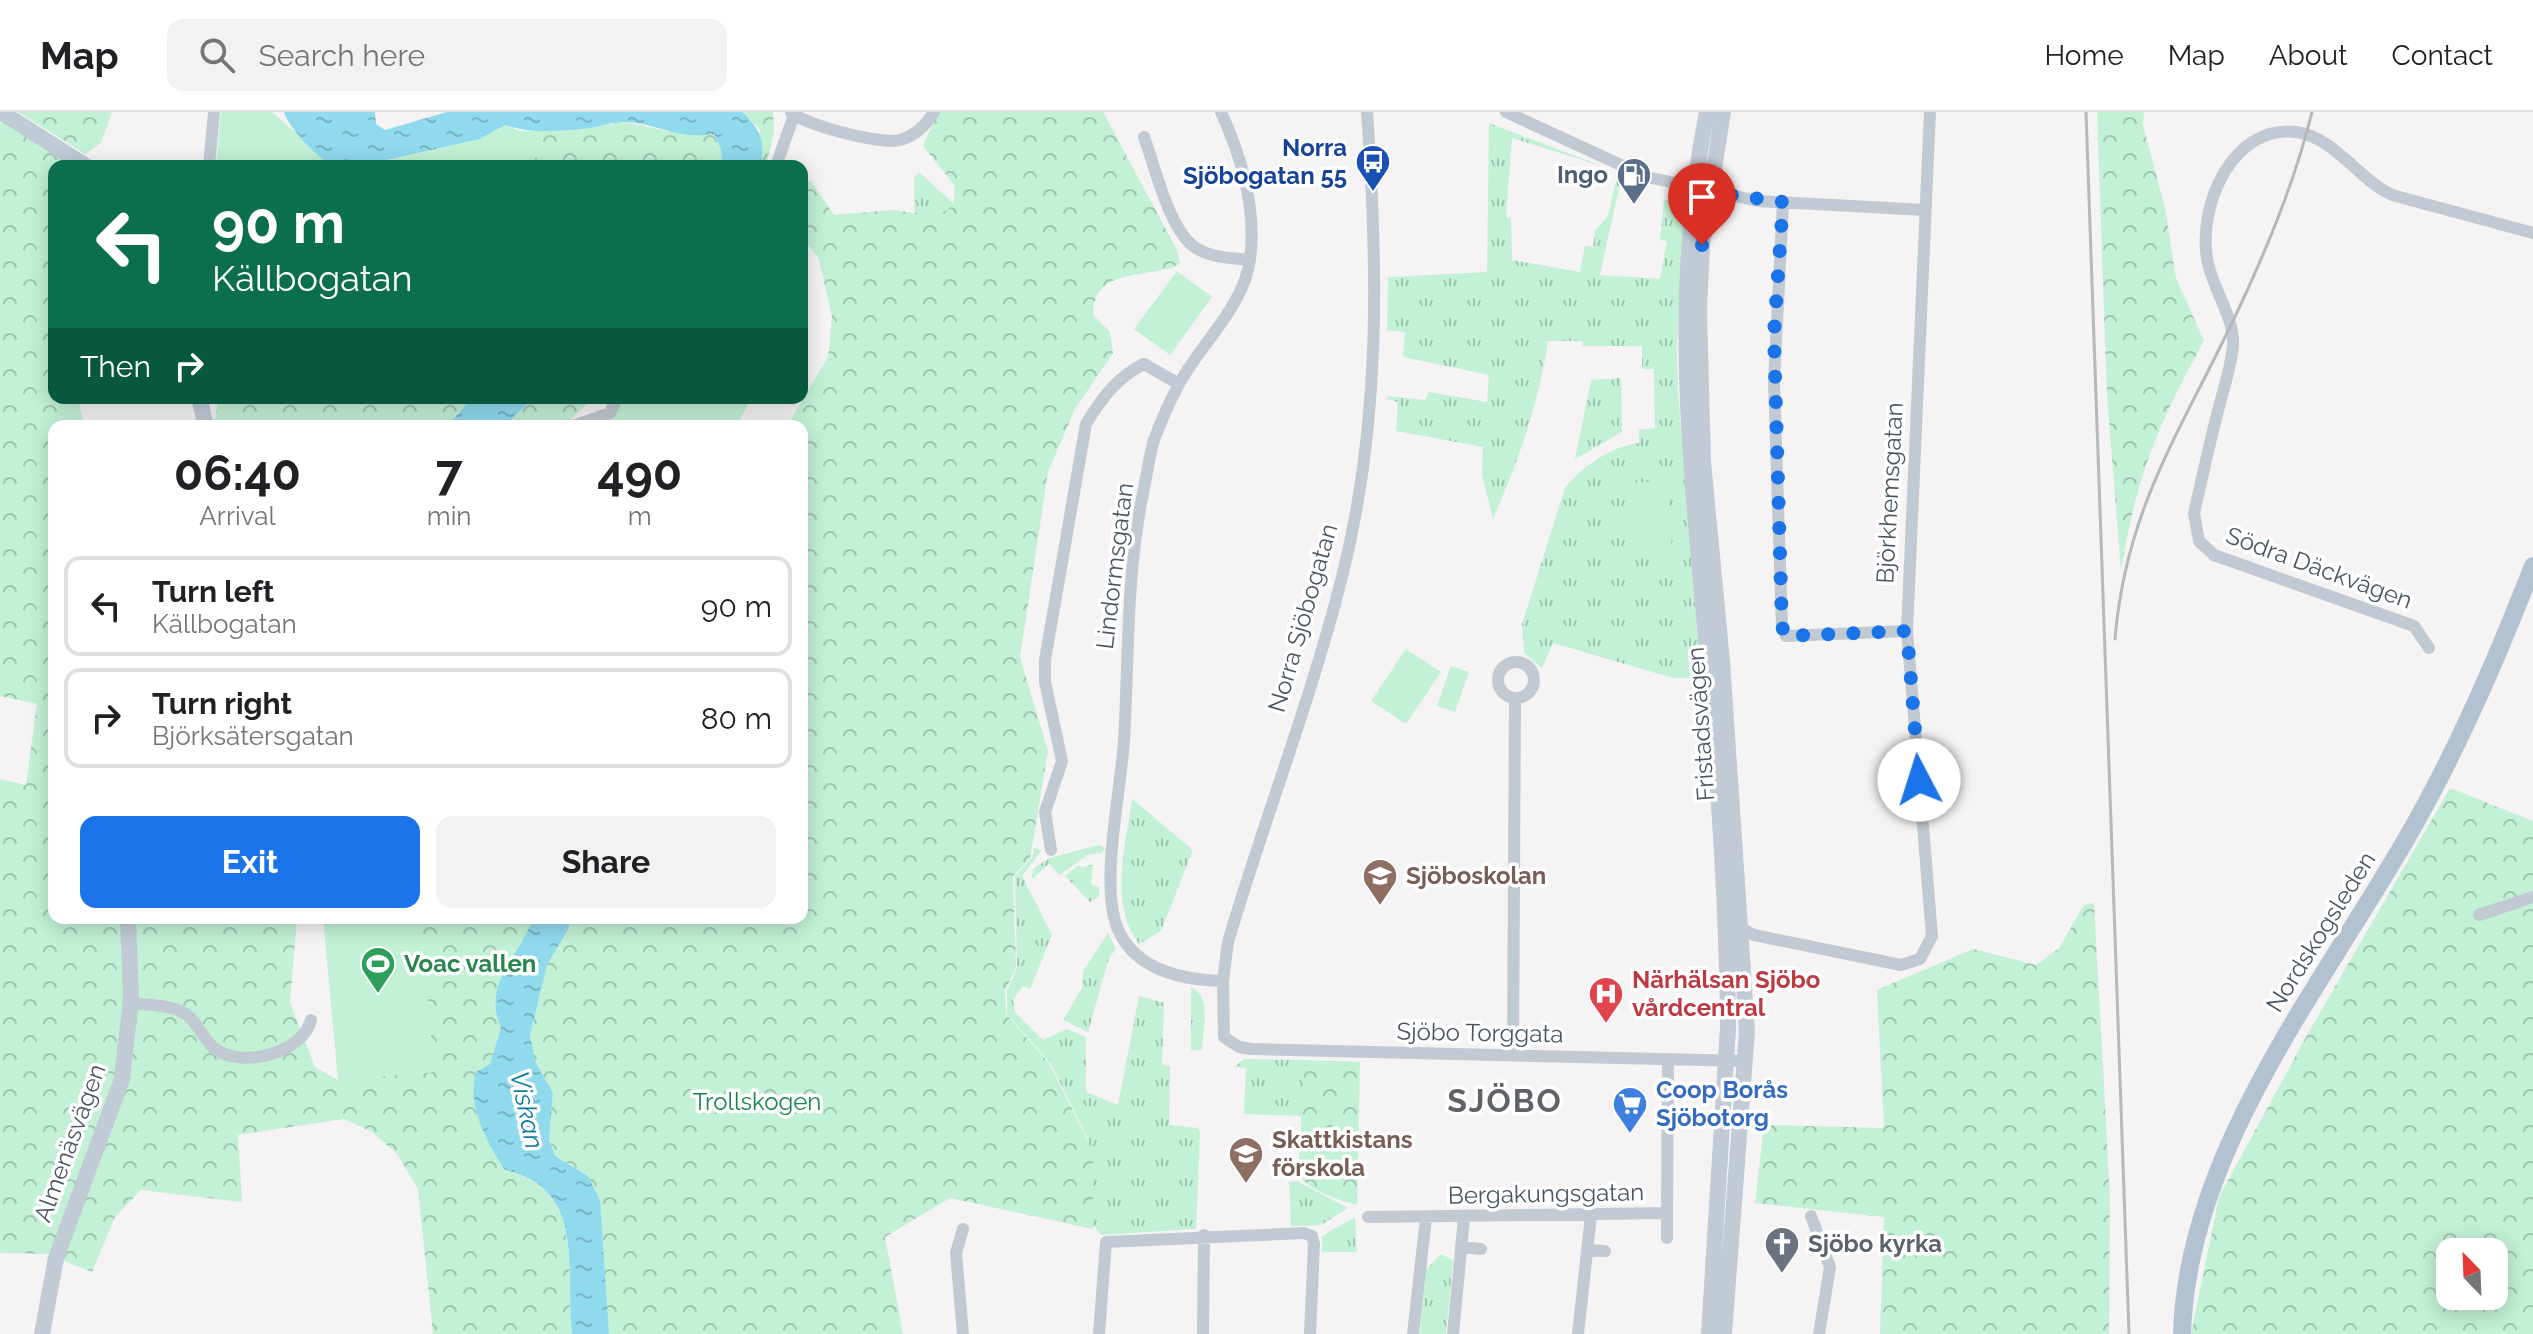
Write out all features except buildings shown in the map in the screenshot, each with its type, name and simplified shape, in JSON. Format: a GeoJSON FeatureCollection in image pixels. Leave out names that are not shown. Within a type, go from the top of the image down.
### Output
{"type":"FeatureCollection","features":[{"type":"Feature","properties":{"kind":"main road","name":"Nordskogsleden"},"geometry":{"type":"LineString","coordinates":[[2182,1334],[2185,1298],[2198,1237],[2212,1191],[2248,1107],[2287,1031],[2369,902],[2434,787],[2480,694],[2533,566]]}},
{"type":"Feature","properties":{"kind":"street"},"geometry":{"type":"LineString","coordinates":[[1,112],[77,160]]}},
{"type":"Feature","properties":{"kind":"street"},"geometry":{"type":"LineString","coordinates":[[210,160],[214,112]]}},
{"type":"Feature","properties":{"kind":"street"},"geometry":{"type":"LineString","coordinates":[[778,160],[793,114],[850,133],[897,141],[917,132],[934,112]]}},
{"type":"Feature","properties":{"kind":"street","name":"Lindormsgatan"},"geometry":{"type":"LineString","coordinates":[[1221,112],[1242,164],[1251,216],[1250,260],[1240,293],[1179,384],[1154,441],[1136,531],[1126,618],[1124,739],[1110,897],[1118,928],[1137,957],[1168,974],[1223,981]]}},
{"type":"Feature","properties":{"kind":"street","name":"Norra Sjöbogatan"},"geometry":{"type":"LineString","coordinates":[[1222,1032],[1228,942],[1342,576],[1362,475],[1377,332],[1374,206],[1367,112]]}},
{"type":"Feature","properties":{"kind":"street"},"geometry":{"type":"LineString","coordinates":[[1506,112],[1647,177],[1702,190],[1783,202],[1925,210]]}},
{"type":"Feature","properties":{"kind":"street","name":"Fristadsvägen"},"geometry":{"type":"LineString","coordinates":[[1702,190],[1707,112]]}},
{"type":"Feature","properties":{"kind":"street","name":"Fristadsvägen"},"geometry":{"type":"LineString","coordinates":[[1723,112],[1702,190],[1684,286],[1686,393],[1719,782],[1747,1031],[1724,1334]]}},
{"type":"Feature","properties":{"kind":"street","name":"Björkhemsgatan"},"geometry":{"type":"LineString","coordinates":[[1733,924],[1754,935],[1901,965],[1920,959],[1926,952],[1932,930],[1907,631],[1930,112]]}},
{"type":"Feature","properties":{"kind":"street","name":"Södra Däckvägen"},"geometry":{"type":"LineString","coordinates":[[2429,648],[2414,626],[2214,555],[2199,541],[2194,513],[2233,345],[2207,262],[2205,232],[2209,214],[2225,173],[2241,148],[2269,134],[2297,132],[2322,143],[2376,188],[2392,195],[2533,233]]}},
{"type":"Feature","properties":{"kind":"street"},"geometry":{"type":"LineString","coordinates":[[1144,137],[1176,225],[1185,239],[1207,253],[1250,260]]}},
{"type":"Feature","properties":{"kind":"street"},"geometry":{"type":"LineString","coordinates":[[1783,202],[1774,382],[1779,578],[1786,636],[1907,631]]}},
{"type":"Feature","properties":{"kind":"street"},"geometry":{"type":"LineString","coordinates":[[1051,850],[1045,828],[1045,812],[1062,761],[1045,682],[1045,660],[1086,424],[1102,399],[1129,372],[1144,364],[1179,384]]}},
{"type":"Feature","properties":{"kind":"street"},"geometry":{"type":"LineString","coordinates":[[590,420],[610,413],[614,404]]}},
{"type":"Feature","properties":{"kind":"street"},"geometry":{"type":"LineString","coordinates":[[1513,1055],[1515,698]]}},
{"type":"Feature","properties":{"kind":"street"},"geometry":{"type":"LineString","coordinates":[[2479,915],[2533,897]]}},
{"type":"Feature","properties":{"kind":"street","name":"Almenäsvägen"},"geometry":{"type":"LineString","coordinates":[[42,1334],[60,1246],[122,1079],[131,1004],[128,924]]}},
{"type":"Feature","properties":{"kind":"street","name":"Fristadsvägen"},"geometry":{"type":"LineString","coordinates":[[1709,1334],[1733,924]]}},
{"type":"Feature","properties":{"kind":"street"},"geometry":{"type":"LineString","coordinates":[[131,1004],[187,1015],[216,1050],[232,1054],[263,1056],[290,1048],[307,1035],[311,1020]]}},
{"type":"Feature","properties":{"kind":"street","name":"Sjöbo Torggata"},"geometry":{"type":"LineString","coordinates":[[1222,1032],[1230,1043],[1251,1049],[1745,1061]]}},
{"type":"Feature","properties":{"kind":"street","name":"Bergakungsgatan"},"geometry":{"type":"LineString","coordinates":[[1368,1217],[1667,1213],[1668,1060]]}},
{"type":"Feature","properties":{"kind":"street"},"geometry":{"type":"LineString","coordinates":[[1667,1213],[1667,1238]]}},
{"type":"Feature","properties":{"kind":"street"},"geometry":{"type":"LineString","coordinates":[[1578,1334],[1582,1258],[1591,1215]]}},
{"type":"Feature","properties":{"kind":"street"},"geometry":{"type":"LineString","coordinates":[[1811,1216],[1830,1267],[1819,1334]]}},
{"type":"Feature","properties":{"kind":"street"},"geometry":{"type":"LineString","coordinates":[[1413,1334],[1426,1218]]}},
{"type":"Feature","properties":{"kind":"street"},"geometry":{"type":"LineString","coordinates":[[1453,1334],[1464,1218]]}},
{"type":"Feature","properties":{"kind":"street"},"geometry":{"type":"LineString","coordinates":[[963,1229],[956,1253],[963,1334]]}},
{"type":"Feature","properties":{"kind":"street"},"geometry":{"type":"LineString","coordinates":[[1099,1334],[1106,1242],[1204,1235],[1304,1233],[1312,1236],[1315,1255],[1310,1334]]}},
{"type":"Feature","properties":{"kind":"street"},"geometry":{"type":"LineString","coordinates":[[1203,1334],[1204,1235]]}},
{"type":"Feature","properties":{"kind":"street"},"geometry":{"type":"LineString","coordinates":[[1461,1247],[1481,1249]]}},
{"type":"Feature","properties":{"kind":"street"},"geometry":{"type":"LineString","coordinates":[[1582,1258],[1605,1251]]}},
{"type":"Feature","properties":{"kind":"green space"},"geometry":{"type":"Polygon","coordinates":[[[18,112],[112,112],[101,143],[85,154],[18,112]]]}},
{"type":"Feature","properties":{"kind":"green space"},"geometry":{"type":"Polygon","coordinates":[[[221,112],[272,112],[327,160],[217,160],[221,112]]]}},
{"type":"Feature","properties":{"kind":"green space"},"geometry":{"type":"Polygon","coordinates":[[[743,112],[773,112],[774,132],[767,160],[758,160],[760,130],[743,112]]]}},
{"type":"Feature","properties":{"kind":"green space","name":"Trollskogen"},"geometry":{"type":"Polygon","coordinates":[[[938,112],[1103,112],[1177,250],[1180,264],[1113,281],[1103,288],[1096,299],[1093,315],[1110,332],[1113,353],[1075,409],[1048,472],[1020,657],[1048,751],[1030,859],[1013,876],[1016,967],[1005,991],[1006,1014],[1049,1063],[1093,1151],[1093,1229],[950,1198],[885,1237],[903,1334],[609,1334],[588,1176],[555,1156],[549,1140],[553,1093],[535,1061],[530,1035],[547,965],[569,924],[808,924],[808,420],[791,420],[800,404],[808,404],[808,391],[828,357],[832,317],[819,259],[808,245],[808,182],[811,181],[834,215],[893,210],[937,216],[953,206],[955,186],[923,146],[938,112]]]}},
{"type":"Feature","properties":{"kind":"green space"},"geometry":{"type":"Polygon","coordinates":[[[2097,112],[2144,112],[2143,125],[2165,208],[2176,278],[2204,341],[2161,425],[2151,452],[2134,507],[2121,571],[2107,396],[2097,112]]]}},
{"type":"Feature","properties":{"kind":"green space"},"geometry":{"type":"Polygon","coordinates":[[[0,121],[69,160],[48,160],[48,404],[79,404],[83,420],[48,420],[48,924],[296,924],[290,1002],[315,1067],[338,1080],[434,1072],[421,924],[530,924],[499,984],[496,1013],[501,1028],[490,1064],[476,1072],[504,1170],[530,1180],[549,1194],[560,1213],[569,1258],[572,1334],[433,1334],[418,1189],[397,1154],[372,1132],[344,1119],[238,1135],[242,1202],[141,1190],[115,1217],[92,1272],[47,1254],[0,1253],[0,779],[26,785],[37,704],[0,696],[0,121]]]}},
{"type":"Feature","properties":{"kind":"green space"},"geometry":{"type":"Polygon","coordinates":[[[620,122],[678,133],[714,134],[721,149],[722,160],[534,160],[540,130],[590,128],[620,122]]]}},
{"type":"Feature","properties":{"kind":"green space"},"geometry":{"type":"Polygon","coordinates":[[[1489,123],[1599,165],[1512,138],[1506,217],[1511,218],[1512,260],[1580,272],[1585,246],[1593,247],[1595,231],[1608,216],[1618,173],[1622,174],[1600,275],[1660,279],[1667,241],[1660,240],[1664,200],[1686,199],[1677,341],[1678,390],[1701,678],[1673,678],[1553,643],[1542,668],[1524,653],[1522,624],[1565,488],[1598,459],[1618,448],[1639,443],[1639,430],[1655,428],[1654,369],[1642,369],[1642,346],[1583,346],[1582,341],[1548,341],[1526,432],[1493,519],[1482,475],[1483,447],[1396,431],[1398,402],[1387,399],[1387,396],[1425,400],[1429,392],[1487,402],[1489,375],[1403,357],[1405,332],[1387,330],[1388,277],[1487,272],[1489,123]]]}},
{"type":"Feature","properties":{"kind":"green space"},"geometry":{"type":"Polygon","coordinates":[[[505,125],[520,131],[540,130],[534,160],[387,160],[480,139],[505,125]]]}},
{"type":"Feature","properties":{"kind":"green space"},"geometry":{"type":"Polygon","coordinates":[[[919,172],[965,214],[915,241],[914,177],[919,172]]]}},
{"type":"Feature","properties":{"kind":"green space"},"geometry":{"type":"Polygon","coordinates":[[[1177,271],[1212,297],[1170,355],[1134,329],[1177,271]]]}},
{"type":"Feature","properties":{"kind":"green space"},"geometry":{"type":"Polygon","coordinates":[[[1621,378],[1622,432],[1575,459],[1591,380],[1621,378]]]}},
{"type":"Feature","properties":{"kind":"green space"},"geometry":{"type":"Polygon","coordinates":[[[218,404],[467,404],[452,420],[214,420],[218,404]]]}},
{"type":"Feature","properties":{"kind":"green space"},"geometry":{"type":"Polygon","coordinates":[[[527,404],[587,404],[570,420],[511,420],[527,404]]]}},
{"type":"Feature","properties":{"kind":"green space"},"geometry":{"type":"Polygon","coordinates":[[[620,404],[749,404],[739,420],[611,420],[620,404]]]}},
{"type":"Feature","properties":{"kind":"green space"},"geometry":{"type":"Polygon","coordinates":[[[1668,481],[1672,557],[1630,559],[1626,483],[1668,481]]]}},
{"type":"Feature","properties":{"kind":"green space"},"geometry":{"type":"Polygon","coordinates":[[[1406,649],[1441,672],[1406,724],[1371,701],[1406,649]]]}},
{"type":"Feature","properties":{"kind":"green space"},"geometry":{"type":"Polygon","coordinates":[[[1451,666],[1469,672],[1455,712],[1437,706],[1451,666]]]}},
{"type":"Feature","properties":{"kind":"green space"},"geometry":{"type":"Polygon","coordinates":[[[2450,788],[2533,821],[2533,1334],[2191,1334],[2219,1197],[2307,1035],[2450,788]]]}},
{"type":"Feature","properties":{"kind":"green space"},"geometry":{"type":"Polygon","coordinates":[[[1132,799],[1193,850],[1161,931],[1139,944],[1124,911],[1122,892],[1123,855],[1132,799]]]}},
{"type":"Feature","properties":{"kind":"green space"},"geometry":{"type":"Polygon","coordinates":[[[1099,845],[1105,848],[1102,853],[1087,855],[1060,875],[1049,864],[1032,879],[1033,869],[1049,858],[1099,845]]]}},
{"type":"Feature","properties":{"kind":"green space"},"geometry":{"type":"Polygon","coordinates":[[[1034,848],[1042,850],[1022,876],[1052,935],[1030,989],[1023,986],[1013,1000],[1015,1012],[1043,1040],[1067,1029],[1086,1037],[1086,1092],[1118,1105],[1139,996],[1164,1003],[1162,1065],[1170,1066],[1169,1125],[1198,1128],[1200,1132],[1196,1229],[1101,1235],[1073,1200],[1077,1155],[1089,1141],[1051,1064],[1007,1014],[1007,991],[1017,967],[1015,876],[1032,858],[1034,848]]]}},
{"type":"Feature","properties":{"kind":"green space"},"geometry":{"type":"Polygon","coordinates":[[[1093,864],[1091,885],[1099,887],[1099,896],[1090,902],[1065,876],[1079,865],[1082,868],[1093,864]]]}},
{"type":"Feature","properties":{"kind":"green space"},"geometry":{"type":"Polygon","coordinates":[[[2094,903],[2110,1197],[2109,1334],[1880,1334],[1884,1217],[1755,1203],[1764,1125],[1884,1128],[1877,990],[1973,949],[2036,965],[2059,948],[2084,905],[2094,903]]]}},
{"type":"Feature","properties":{"kind":"green space","name":"Voac vallen"},"geometry":{"type":"Polygon","coordinates":[[[324,924],[421,924],[434,1072],[338,1080],[324,924]]]}},
{"type":"Feature","properties":{"kind":"green space"},"geometry":{"type":"Polygon","coordinates":[[[1108,933],[1116,949],[1109,958],[1088,1032],[1063,1020],[1082,988],[1083,971],[1108,933]]]}},
{"type":"Feature","properties":{"kind":"green space"},"geometry":{"type":"Polygon","coordinates":[[[1191,987],[1198,991],[1204,1005],[1202,1050],[1191,1050],[1191,987]]]}},
{"type":"Feature","properties":{"kind":"green space"},"geometry":{"type":"Polygon","coordinates":[[[1244,1059],[1306,1060],[1302,1116],[1244,1114],[1246,1068],[1235,1067],[1244,1059]]]}},
{"type":"Feature","properties":{"kind":"green space"},"geometry":{"type":"Polygon","coordinates":[[[1305,1060],[1360,1062],[1357,1205],[1316,1190],[1298,1174],[1305,1060]]]}},
{"type":"Feature","properties":{"kind":"green space"},"geometry":{"type":"Polygon","coordinates":[[[1297,1181],[1348,1208],[1321,1225],[1291,1226],[1289,1182],[1297,1181]]]}},
{"type":"Feature","properties":{"kind":"green space"},"geometry":{"type":"Polygon","coordinates":[[[1355,1217],[1357,1252],[1322,1252],[1322,1236],[1355,1217]]]}},
{"type":"Feature","properties":{"kind":"green space"},"geometry":{"type":"Polygon","coordinates":[[[1441,1254],[1453,1260],[1446,1334],[1420,1334],[1426,1270],[1441,1254]]]}},
{"type":"Feature","properties":{"kind":"water"},"geometry":{"type":"Polygon","coordinates":[[[284,112],[375,112],[376,124],[385,130],[447,112],[743,112],[760,136],[763,150],[761,160],[722,160],[721,149],[714,134],[687,135],[622,122],[559,131],[525,130],[505,125],[480,139],[387,160],[324,160],[297,134],[284,112]]]}},
{"type":"Feature","properties":{"kind":"water"},"geometry":{"type":"Polygon","coordinates":[[[467,404],[527,404],[511,420],[452,420],[467,404]]]}},
{"type":"Feature","properties":{"kind":"water","name":"Viskan"},"geometry":{"type":"Polygon","coordinates":[[[530,924],[569,924],[547,965],[530,1035],[535,1061],[553,1093],[549,1140],[555,1156],[588,1176],[600,1200],[609,1334],[572,1334],[567,1234],[560,1213],[549,1194],[531,1180],[505,1170],[485,1136],[476,1110],[476,1072],[490,1064],[501,1028],[496,1012],[499,984],[530,924]]]}},
{"type":"Feature","properties":{"kind":"railway"},"geometry":{"type":"LineString","coordinates":[[2086,112],[2129,1334]]}},
{"type":"Feature","properties":{"kind":"railway"},"geometry":{"type":"LineString","coordinates":[[2115,639],[2121,591],[2145,505],[2261,259],[2290,186],[2312,112]]}},
{"type":"Feature","properties":{"kind":"place","name":"Norra Sjöbogatan 55"},"geometry":{"type":"Point","coordinates":[1373,193]}},
{"type":"Feature","properties":{"kind":"place","name":"Ingo"},"geometry":{"type":"Point","coordinates":[1634,206]}},
{"type":"Feature","properties":{"kind":"place","name":"Sjöboskolan"},"geometry":{"type":"Point","coordinates":[1380,907]}},
{"type":"Feature","properties":{"kind":"place","name":"Voac vallen"},"geometry":{"type":"Point","coordinates":[378,995]}},
{"type":"Feature","properties":{"kind":"place","name":"Närhälsan Sjöbo vårdcentral"},"geometry":{"type":"Point","coordinates":[1606,1025]}},
{"type":"Feature","properties":{"kind":"place","name":"Coop Borås Sjöbotorg"},"geometry":{"type":"Point","coordinates":[1630,1135]}},
{"type":"Feature","properties":{"kind":"place","name":"Skattkistans förskola"},"geometry":{"type":"Point","coordinates":[1246,1185]}},
{"type":"Feature","properties":{"kind":"place","name":"Sjöbo kyrka"},"geometry":{"type":"Point","coordinates":[1782,1275]}},
{"type":"Feature","properties":{"kind":"district","name":"SJÖBO"},"geometry":{"type":"Point","coordinates":[1505,1101]}},
{"type":"Feature","properties":{"kind":"route"},"geometry":{"type":"LineString","coordinates":[[1702,245],[1710,192],[1758,201],[1783,202],[1774,334],[1782,627],[1786,636],[1907,631],[1919,780]]}}]}
